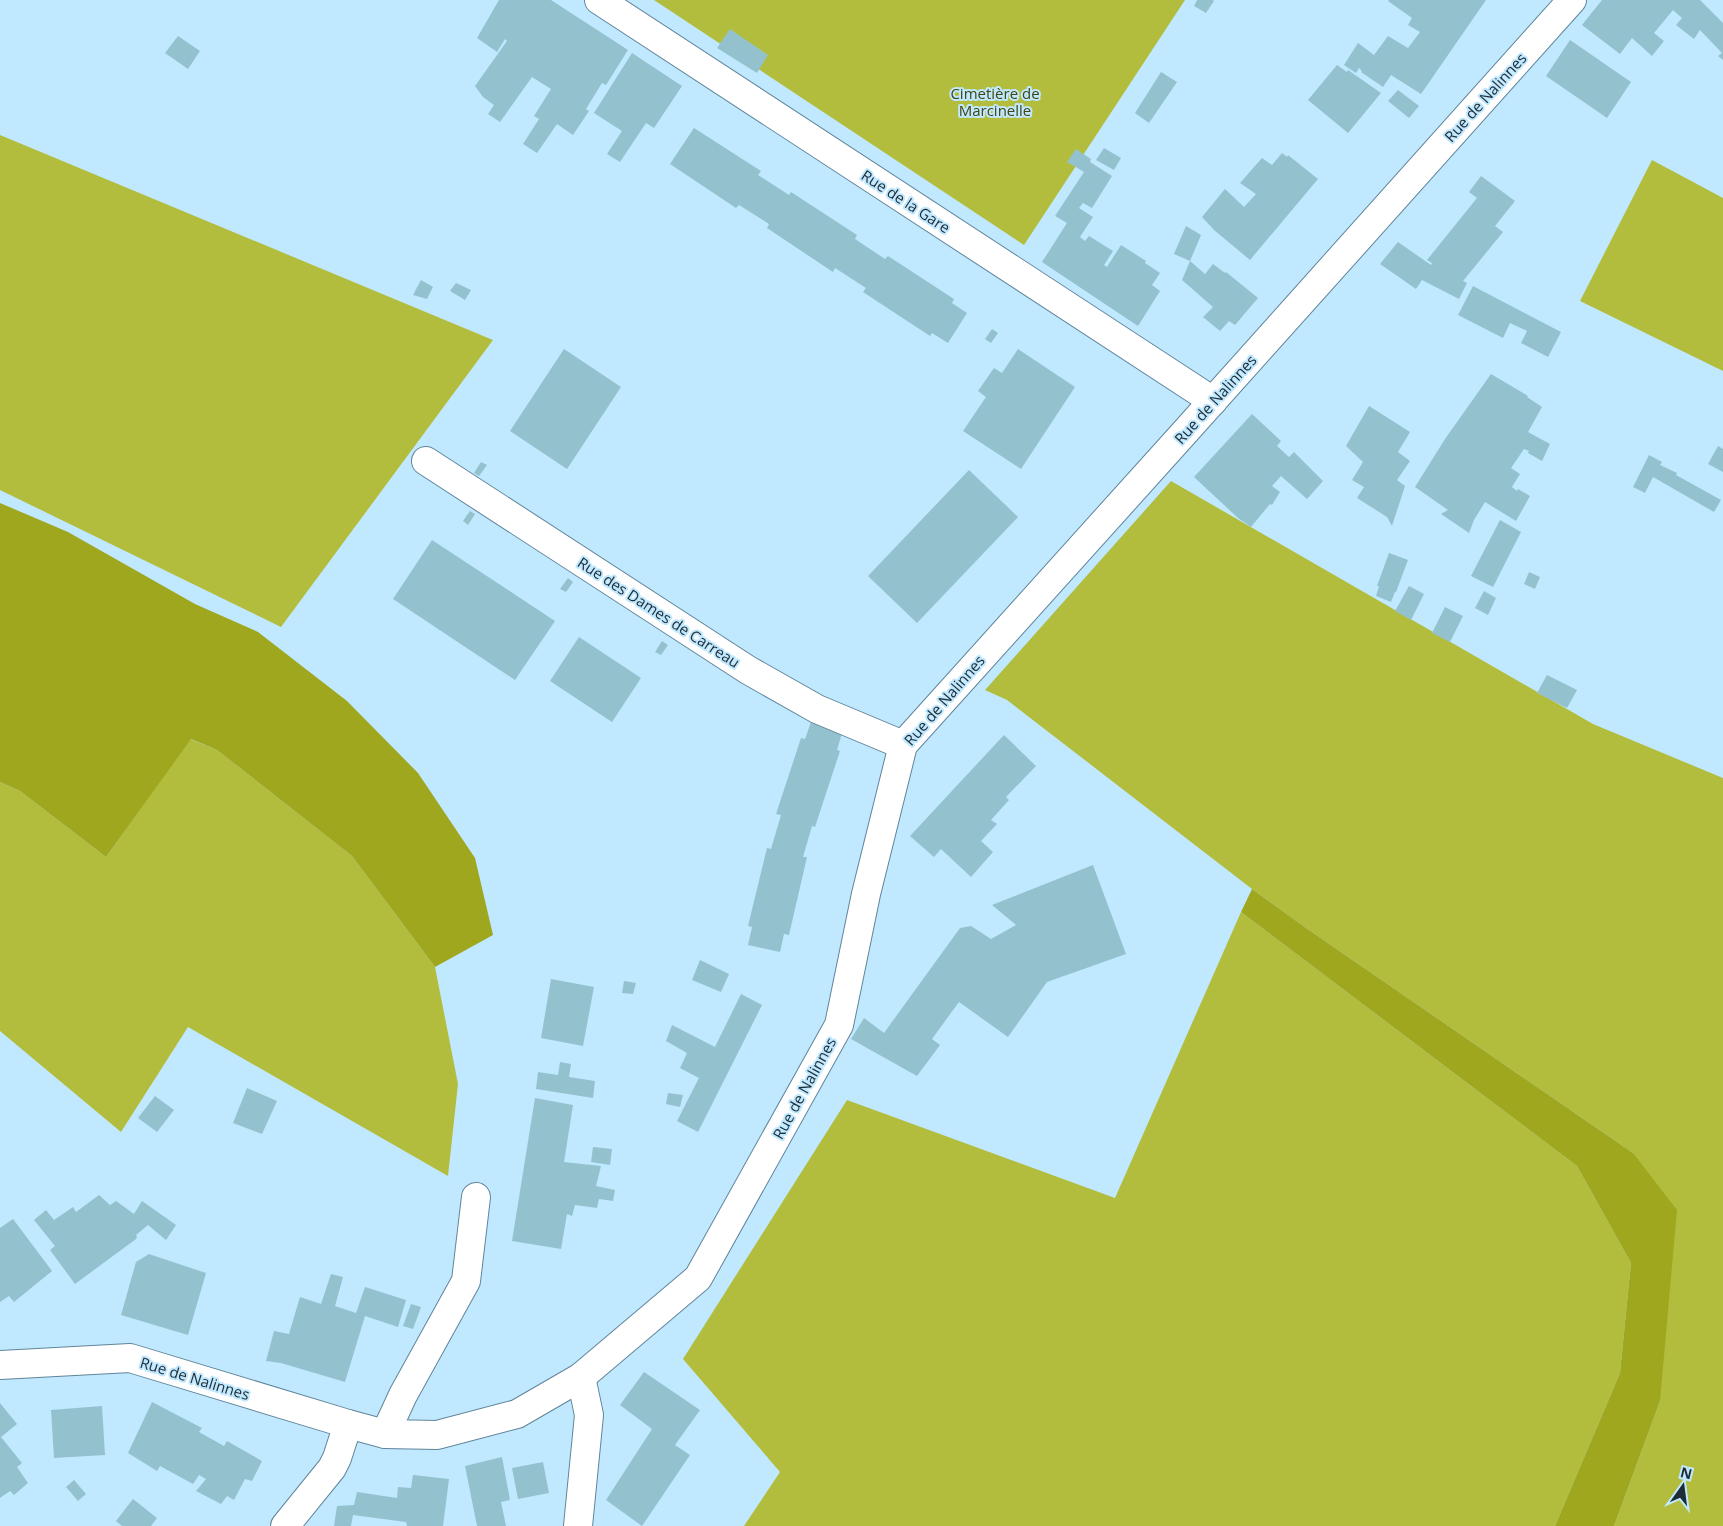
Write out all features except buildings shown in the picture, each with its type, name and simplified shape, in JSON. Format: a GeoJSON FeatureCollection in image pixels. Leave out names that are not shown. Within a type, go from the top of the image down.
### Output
{"type":"FeatureCollection","features":[{"type":"Feature","properties":{"kind":"street","name":"Rue de la Gare"},"geometry":{"type":"LineString","coordinates":[[599,0],[1213,401]]}},
{"type":"Feature","properties":{"kind":"street","name":"Rue de Nalinnes"},"geometry":{"type":"LineString","coordinates":[[0,1365],[130,1358],[385,1434],[437,1435],[517,1414],[581,1377],[698,1278],[839,1024],[866,894],[903,745],[1572,0]]}},
{"type":"Feature","properties":{"kind":"street","name":"Rue des Dames de Carreau"},"geometry":{"type":"LineString","coordinates":[[426,461],[748,670],[817,708],[903,745]]}},
{"type":"Feature","properties":{"kind":"street"},"geometry":{"type":"LineString","coordinates":[[385,1434],[403,1395],[466,1280],[476,1197]]}},
{"type":"Feature","properties":{"kind":"street"},"geometry":{"type":"LineString","coordinates":[[578,1526],[588,1415],[581,1377]]}},
{"type":"Feature","properties":{"kind":"street"},"geometry":{"type":"LineString","coordinates":[[285,1526],[332,1468],[348,1424]]}},
{"type":"Feature","properties":{"kind":"green space","name":"Cimetière de Marcinelle"},"geometry":{"type":"Polygon","coordinates":[[[654,0],[1185,0],[1024,245],[654,0]]]}},
{"type":"Feature","properties":{"kind":"green space"},"geometry":{"type":"Polygon","coordinates":[[[0,135],[493,340],[281,627],[0,490],[0,135]]]}},
{"type":"Feature","properties":{"kind":"green space"},"geometry":{"type":"Polygon","coordinates":[[[1652,160],[1723,198],[1723,371],[1580,301],[1652,160]]]}},
{"type":"Feature","properties":{"kind":"green space"},"geometry":{"type":"Polygon","coordinates":[[[1171,481],[1593,724],[1723,778],[1723,1526],[1614,1526],[1660,1401],[1633,1153],[1306,928],[1252,889],[1007,700],[985,690],[1171,481]]]}},
{"type":"Feature","properties":{"kind":"green space"},"geometry":{"type":"Polygon","coordinates":[[[190,739],[217,750],[352,856],[435,967],[458,1084],[448,1176],[188,1027],[121,1132],[0,1031],[0,782],[20,791],[106,857],[190,739]]]}},
{"type":"Feature","properties":{"kind":"green space"},"geometry":{"type":"Polygon","coordinates":[[[1241,912],[1577,1166],[1631,1263],[1620,1373],[1555,1526],[744,1526],[780,1472],[683,1359],[847,1100],[1115,1198],[1241,912]]]}},
{"type":"Feature","properties":{"kind":"shaded area"},"geometry":{"type":"Polygon","coordinates":[[[0,503],[68,532],[195,604],[258,632],[347,701],[418,773],[475,858],[493,935],[435,967],[352,856],[217,750],[191,739],[106,857],[20,791],[0,782],[0,503]]]}},
{"type":"Feature","properties":{"kind":"shaded area"},"geometry":{"type":"Polygon","coordinates":[[[1252,889],[1633,1153],[1677,1210],[1660,1401],[1614,1526],[1555,1526],[1620,1373],[1631,1263],[1577,1166],[1241,912],[1252,889]]]}}]}
